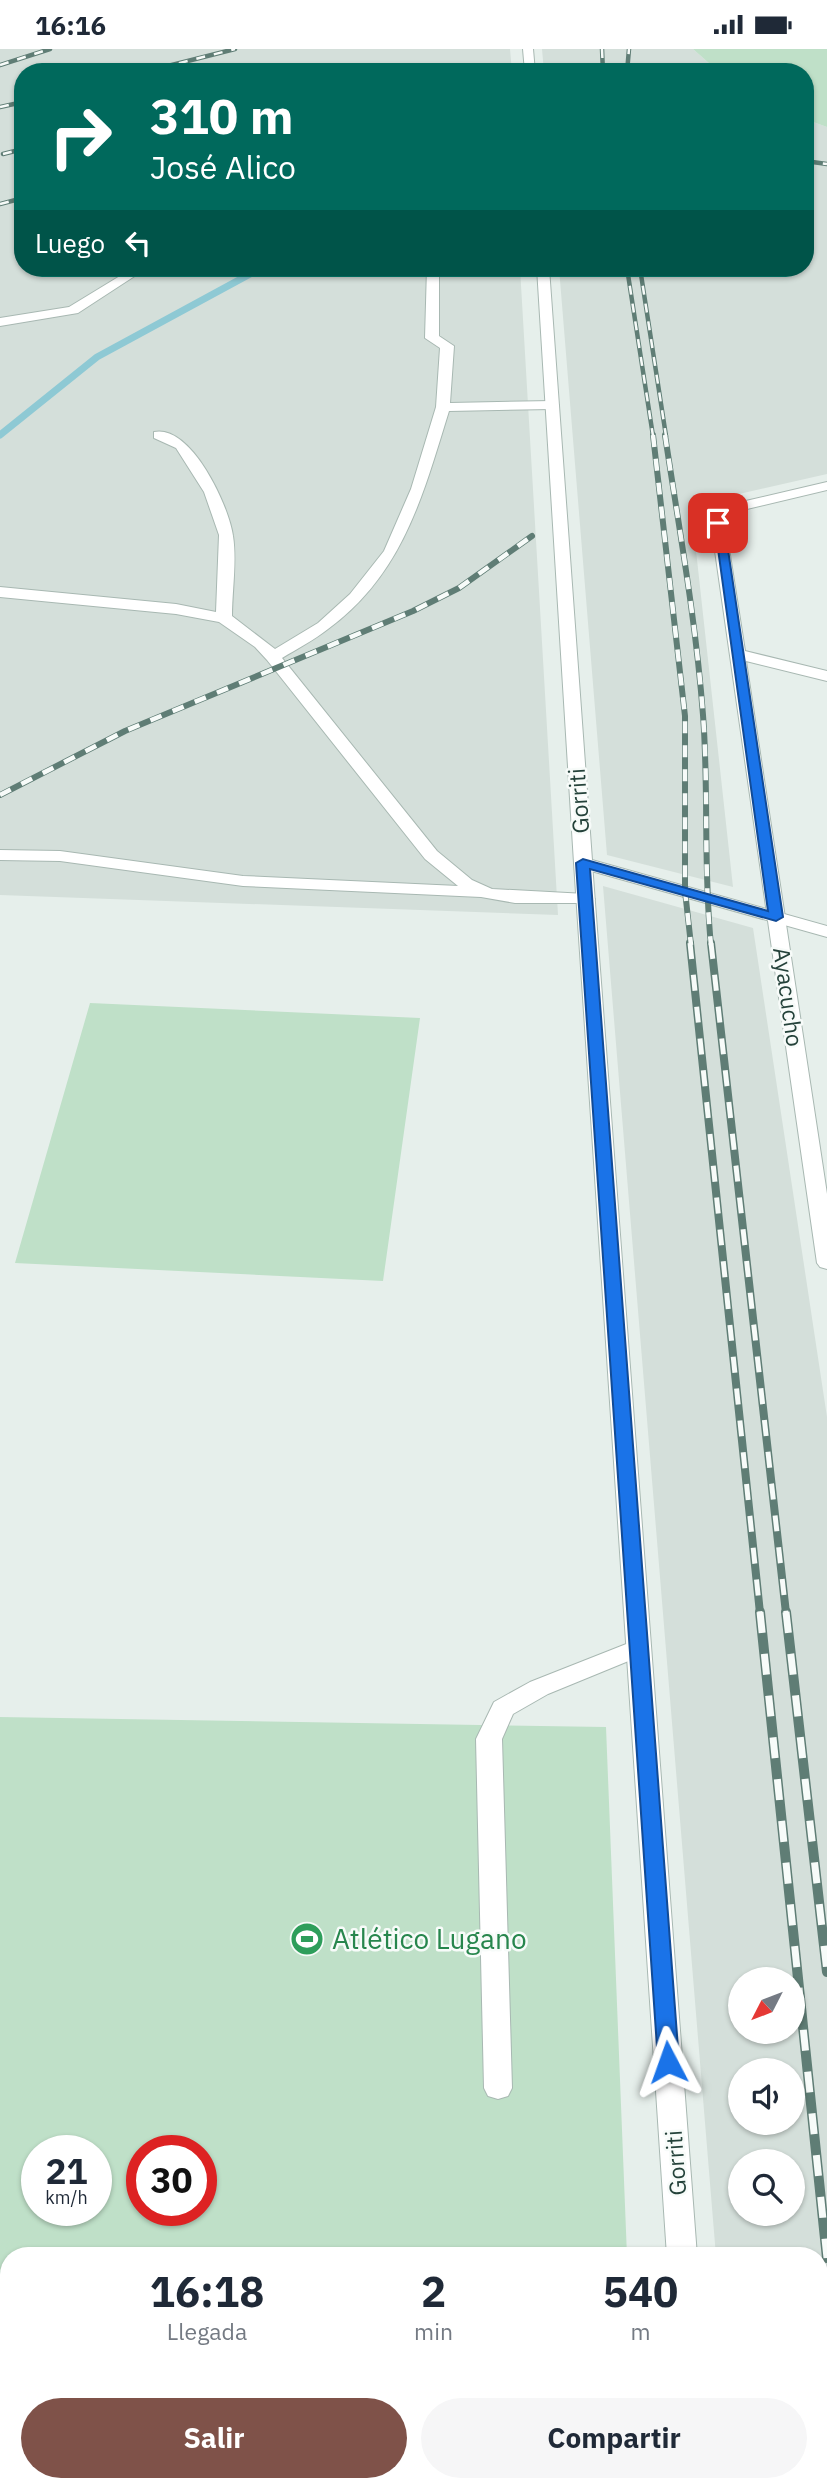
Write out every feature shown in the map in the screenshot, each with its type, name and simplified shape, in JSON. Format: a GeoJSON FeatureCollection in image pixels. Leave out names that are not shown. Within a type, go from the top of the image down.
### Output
{"type":"FeatureCollection","features":[{"type":"Feature","properties":{"kind":"street"},"geometry":{"type":"LineString","coordinates":[[0,321],[73,310],[126,277]]}},
{"type":"Feature","properties":{"kind":"street"},"geometry":{"type":"LineString","coordinates":[[273,657],[323,626],[347,604],[391,552],[418,489],[443,407],[446,346],[432,338],[433,277]]}},
{"type":"Feature","properties":{"kind":"street","name":"Gorriti"},"geometry":{"type":"LineString","coordinates":[[544,277],[681,2247]]}},
{"type":"Feature","properties":{"kind":"street"},"geometry":{"type":"LineString","coordinates":[[443,407],[552,405]]}},
{"type":"Feature","properties":{"kind":"street"},"geometry":{"type":"LineString","coordinates":[[159,435],[181,445],[187,452],[211,492],[223,524],[226,535],[224,618]]}},
{"type":"Feature","properties":{"kind":"street","name":"Ayacucho"},"geometry":{"type":"LineString","coordinates":[[827,486],[742,506],[719,516],[718,523],[827,1263]]}},
{"type":"Feature","properties":{"kind":"street"},"geometry":{"type":"LineString","coordinates":[[0,592],[176,609],[224,618],[261,644],[273,657],[431,855],[481,892]]}},
{"type":"Feature","properties":{"kind":"street"},"geometry":{"type":"LineString","coordinates":[[738,655],[774,661],[827,676]]}},
{"type":"Feature","properties":{"kind":"street"},"geometry":{"type":"LineString","coordinates":[[0,855],[60,856],[243,881],[586,899]]}},
{"type":"Feature","properties":{"kind":"street"},"geometry":{"type":"LineString","coordinates":[[583,863],[827,932]]}},
{"type":"Feature","properties":{"kind":"street"},"geometry":{"type":"LineString","coordinates":[[498,2088],[489,1739],[503,1708],[539,1688],[639,1647]]}},
{"type":"Feature","properties":{"kind":"shaded area"},"geometry":{"type":"Polygon","coordinates":[[[0,49],[510,49],[511,63],[14,63],[14,277],[521,277],[558,915],[0,895],[0,49]]]}},
{"type":"Feature","properties":{"kind":"shaded area"},"geometry":{"type":"Polygon","coordinates":[[[542,49],[693,49],[709,63],[543,63],[542,49]]]}},
{"type":"Feature","properties":{"kind":"shaded area"},"geometry":{"type":"Polygon","coordinates":[[[814,122],[827,127],[827,474],[691,505],[733,887],[607,855],[560,277],[814,277],[814,122]]]}},
{"type":"Feature","properties":{"kind":"shaded area"},"geometry":{"type":"Polygon","coordinates":[[[603,886],[753,928],[827,1417],[827,2247],[715,2247],[603,886]]]}},
{"type":"Feature","properties":{"kind":"green space"},"geometry":{"type":"Polygon","coordinates":[[[693,49],[827,49],[827,127],[814,122],[814,63],[709,63],[693,49]]]}},
{"type":"Feature","properties":{"kind":"green space"},"geometry":{"type":"Polygon","coordinates":[[[90,1003],[420,1018],[383,1281],[15,1263],[90,1003]]]}},
{"type":"Feature","properties":{"kind":"green space","name":"Atlético Lugano"},"geometry":{"type":"Polygon","coordinates":[[[0,1717],[606,1727],[627,2247],[0,2247],[0,1717]]]}},
{"type":"Feature","properties":{"kind":"waterway"},"geometry":{"type":"LineString","coordinates":[[0,435],[97,357],[244,277]]}},
{"type":"Feature","properties":{"kind":"railway"},"geometry":{"type":"LineString","coordinates":[[0,65],[50,49]]}},
{"type":"Feature","properties":{"kind":"railway"},"geometry":{"type":"LineString","coordinates":[[180,63],[235,49]]}},
{"type":"Feature","properties":{"kind":"railway"},"geometry":{"type":"LineString","coordinates":[[602,49],[603,63]]}},
{"type":"Feature","properties":{"kind":"railway"},"geometry":{"type":"LineString","coordinates":[[628,63],[629,49]]}},
{"type":"Feature","properties":{"kind":"railway"},"geometry":{"type":"LineString","coordinates":[[0,107],[14,104]]}},
{"type":"Feature","properties":{"kind":"railway"},"geometry":{"type":"LineString","coordinates":[[3,154],[14,151]]}},
{"type":"Feature","properties":{"kind":"railway"},"geometry":{"type":"LineString","coordinates":[[814,162],[827,164]]}},
{"type":"Feature","properties":{"kind":"railway"},"geometry":{"type":"LineString","coordinates":[[0,204],[14,200]]}},
{"type":"Feature","properties":{"kind":"railway"},"geometry":{"type":"LineString","coordinates":[[628,277],[653,436]]}},
{"type":"Feature","properties":{"kind":"railway"},"geometry":{"type":"LineString","coordinates":[[641,277],[666,436]]}},
{"type":"Feature","properties":{"kind":"railway"},"geometry":{"type":"LineString","coordinates":[[653,435],[685,716],[685,891],[691,945]]}},
{"type":"Feature","properties":{"kind":"railway"},"geometry":{"type":"LineString","coordinates":[[665,435],[700,680],[705,744],[707,887],[711,945]]}},
{"type":"Feature","properties":{"kind":"railway"},"geometry":{"type":"LineString","coordinates":[[0,795],[125,731],[413,611],[459,588],[532,536]]}},
{"type":"Feature","properties":{"kind":"railway"},"geometry":{"type":"LineString","coordinates":[[690,943],[760,1613]]}},
{"type":"Feature","properties":{"kind":"railway"},"geometry":{"type":"LineString","coordinates":[[711,943],[786,1613]]}},
{"type":"Feature","properties":{"kind":"railway"},"geometry":{"type":"LineString","coordinates":[[760,1612],[826,2247]]}},
{"type":"Feature","properties":{"kind":"railway"},"geometry":{"type":"LineString","coordinates":[[786,1612],[827,1972]]}},
{"type":"Feature","properties":{"kind":"place","name":"Atlético Lugano"},"geometry":{"type":"Point","coordinates":[307,1939]}},
{"type":"Feature","properties":{"kind":"route"},"geometry":{"type":"LineString","coordinates":[[668,2062],[583,863],[776,917],[718,523]]}}]}
